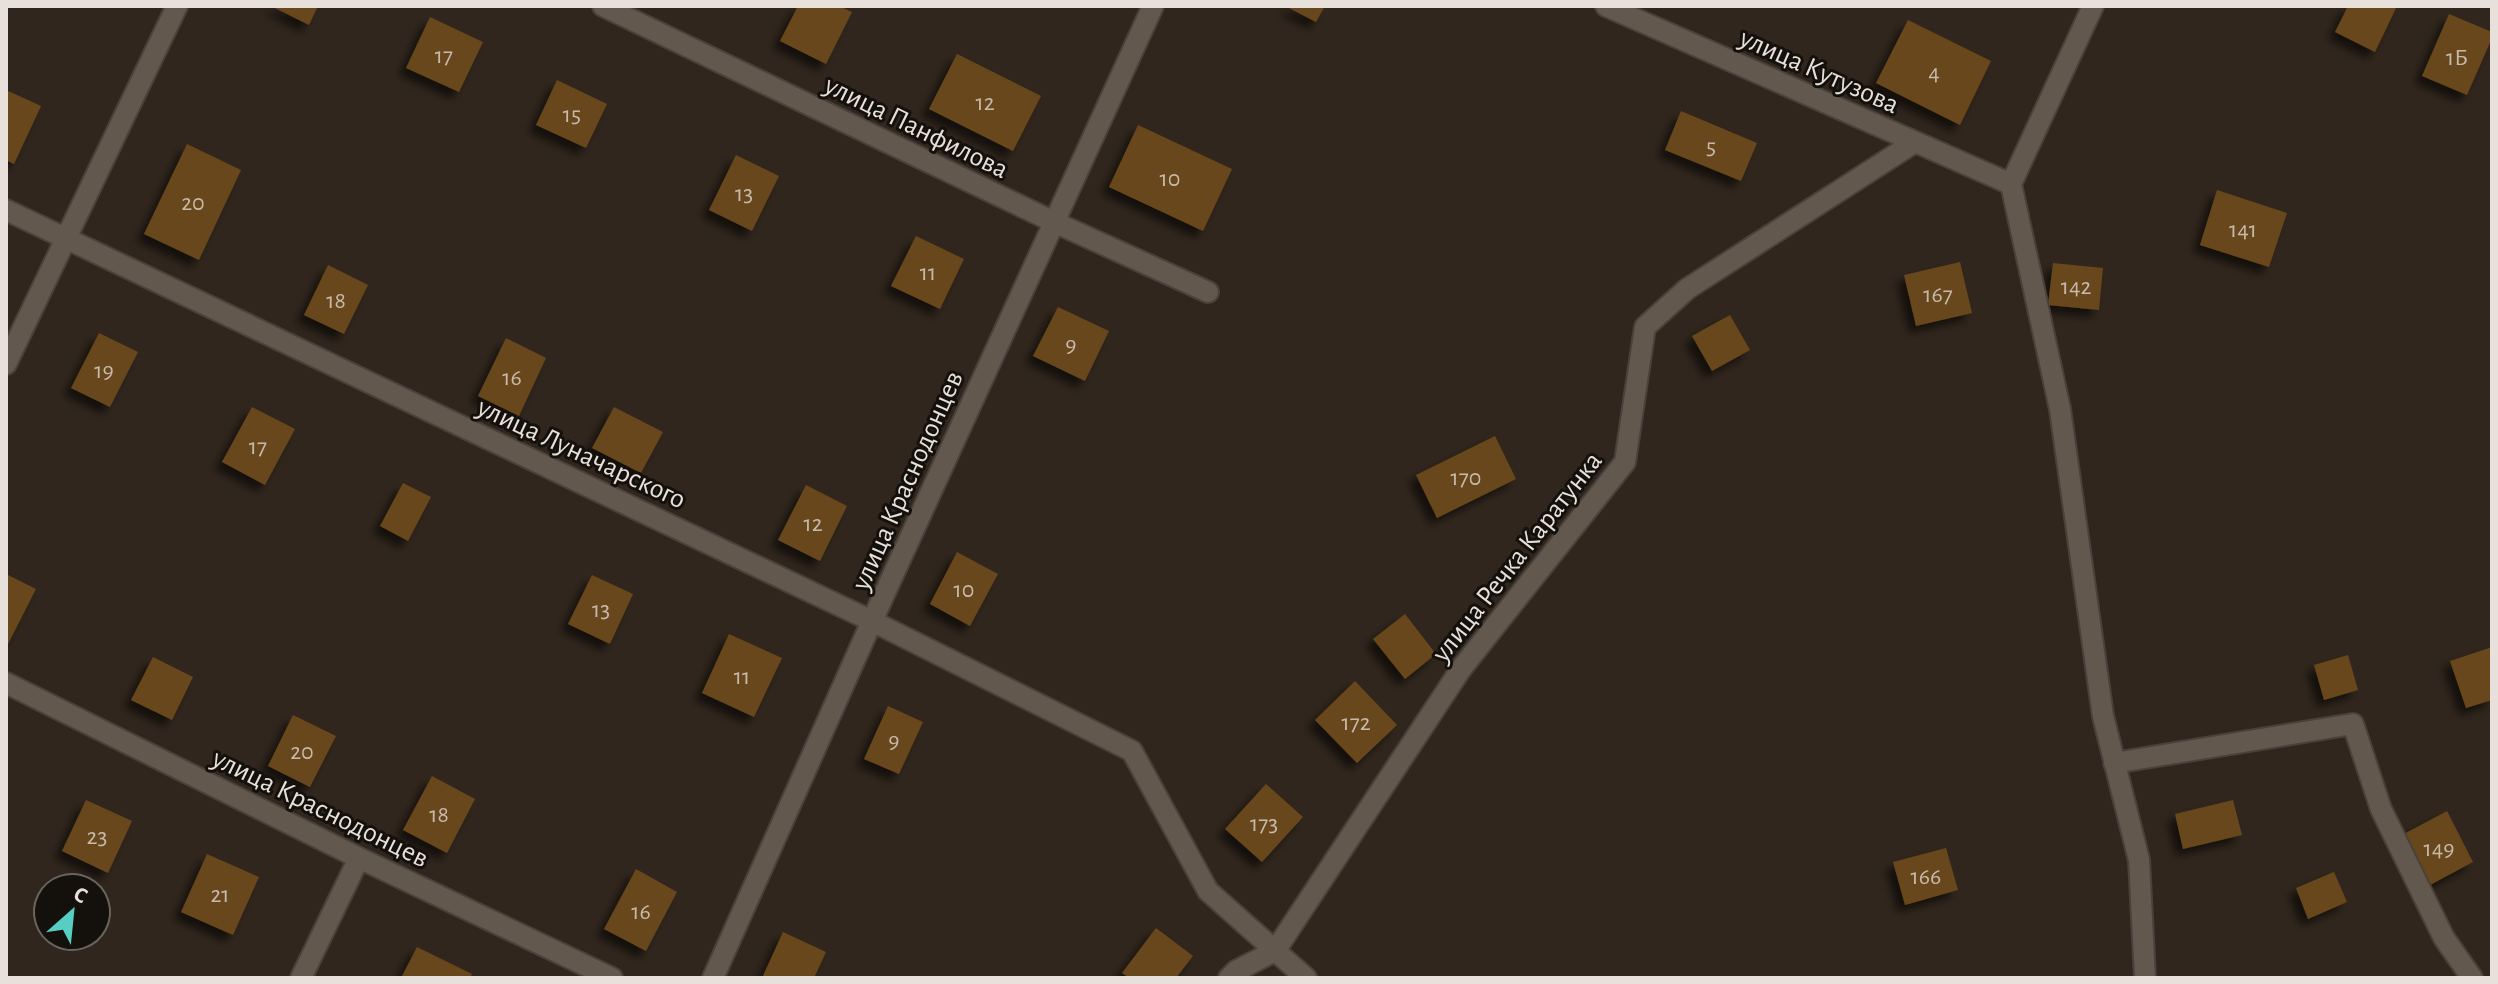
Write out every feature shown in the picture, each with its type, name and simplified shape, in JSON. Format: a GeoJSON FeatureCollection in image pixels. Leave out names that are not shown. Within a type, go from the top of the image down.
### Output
{"type":"FeatureCollection","features":[{"type":"Feature","properties":{"kind":"street"},"geometry":{"type":"LineString","coordinates":[[6,364],[177,6]]}},
{"type":"Feature","properties":{"kind":"street","name":"улица Панфилова"},"geometry":{"type":"LineString","coordinates":[[603,6],[1054,222],[1208,292]]}},
{"type":"Feature","properties":{"kind":"street","name":"улица Краснодонцев"},"geometry":{"type":"LineString","coordinates":[[713,978],[1153,6]]}},
{"type":"Feature","properties":{"kind":"street","name":"улица Кутузова"},"geometry":{"type":"LineString","coordinates":[[1606,6],[2011,184]]}},
{"type":"Feature","properties":{"kind":"street"},"geometry":{"type":"LineString","coordinates":[[2093,6],[2011,184],[2060,409],[2103,716],[2139,860],[2145,978]]}},
{"type":"Feature","properties":{"kind":"street","name":"улица Речка Каратунка"},"geometry":{"type":"LineString","coordinates":[[1229,978],[1236,971],[1275,951],[1461,669],[1625,462],[1645,327],[1687,289],[1915,142]]}},
{"type":"Feature","properties":{"kind":"street","name":"улица Луначарского"},"geometry":{"type":"LineString","coordinates":[[6,210],[872,621],[1132,751],[1208,891],[1275,951]]}},
{"type":"Feature","properties":{"kind":"street","name":"улица Краснодонцев"},"geometry":{"type":"LineString","coordinates":[[6,683],[359,858],[612,978]]}},
{"type":"Feature","properties":{"kind":"street"},"geometry":{"type":"LineString","coordinates":[[2114,763],[2353,724],[2381,809],[2444,938],[2472,978]]}},
{"type":"Feature","properties":{"kind":"street"},"geometry":{"type":"LineString","coordinates":[[301,978],[359,858]]}},
{"type":"Feature","properties":{"kind":"street"},"geometry":{"type":"LineString","coordinates":[[1275,951],[1306,978]]}},
{"type":"Feature","properties":{"kind":"building"},"geometry":{"type":"Polygon","coordinates":[[[271,6],[318,6],[309,25],[271,6]]]}},
{"type":"Feature","properties":{"kind":"building"},"geometry":{"type":"Polygon","coordinates":[[[798,6],[839,6],[852,12],[826,64],[780,41],[798,6]]]}},
{"type":"Feature","properties":{"kind":"building"},"geometry":{"type":"Polygon","coordinates":[[[1285,6],[1325,6],[1316,22],[1285,6]]]}},
{"type":"Feature","properties":{"kind":"building"},"geometry":{"type":"Polygon","coordinates":[[[2348,6],[2397,6],[2375,52],[2335,32],[2348,6]]]}},
{"type":"Feature","properties":{"kind":"building"},"geometry":{"type":"Polygon","coordinates":[[[2449,14],[2492,32],[2467,95],[2422,76],[2449,14]]]}},
{"type":"Feature","properties":{"kind":"building"},"geometry":{"type":"Polygon","coordinates":[[[430,17],[483,42],[459,92],[406,68],[430,17]]]}},
{"type":"Feature","properties":{"kind":"building"},"geometry":{"type":"Polygon","coordinates":[[[1908,20],[1991,61],[1960,125],[1876,83],[1908,20]]]}},
{"type":"Feature","properties":{"kind":"building"},"geometry":{"type":"Polygon","coordinates":[[[957,54],[1041,96],[1013,151],[929,109],[957,54]]]}},
{"type":"Feature","properties":{"kind":"building"},"geometry":{"type":"Polygon","coordinates":[[[557,80],[607,104],[586,148],[536,125],[557,80]]]}},
{"type":"Feature","properties":{"kind":"building"},"geometry":{"type":"Polygon","coordinates":[[[6,90],[41,106],[14,164],[6,160],[6,90]]]}},
{"type":"Feature","properties":{"kind":"building"},"geometry":{"type":"Polygon","coordinates":[[[1681,111],[1757,143],[1741,181],[1665,150],[1681,111]]]}},
{"type":"Feature","properties":{"kind":"building"},"geometry":{"type":"Polygon","coordinates":[[[1138,125],[1232,169],[1203,231],[1109,187],[1138,125]]]}},
{"type":"Feature","properties":{"kind":"building"},"geometry":{"type":"Polygon","coordinates":[[[187,144],[241,170],[199,260],[144,234],[187,144]]]}},
{"type":"Feature","properties":{"kind":"building"},"geometry":{"type":"Polygon","coordinates":[[[736,155],[779,176],[752,231],[709,210],[736,155]]]}},
{"type":"Feature","properties":{"kind":"building"},"geometry":{"type":"Polygon","coordinates":[[[2217,190],[2287,213],[2269,267],[2200,245],[2217,190]]]}},
{"type":"Feature","properties":{"kind":"building"},"geometry":{"type":"Polygon","coordinates":[[[916,236],[964,259],[940,309],[891,286],[916,236]]]}},
{"type":"Feature","properties":{"kind":"building"},"geometry":{"type":"Polygon","coordinates":[[[1960,262],[1972,313],[1916,326],[1904,275],[1960,262]]]}},
{"type":"Feature","properties":{"kind":"building"},"geometry":{"type":"Polygon","coordinates":[[[2053,263],[2103,268],[2099,310],[2048,305],[2053,263]]]}},
{"type":"Feature","properties":{"kind":"building"},"geometry":{"type":"Polygon","coordinates":[[[328,265],[368,285],[344,334],[304,315],[328,265]]]}},
{"type":"Feature","properties":{"kind":"building"},"geometry":{"type":"Polygon","coordinates":[[[1058,307],[1109,331],[1085,381],[1033,356],[1058,307]]]}},
{"type":"Feature","properties":{"kind":"building"},"geometry":{"type":"Polygon","coordinates":[[[1730,315],[1750,350],[1712,371],[1692,336],[1730,315]]]}},
{"type":"Feature","properties":{"kind":"building"},"geometry":{"type":"Polygon","coordinates":[[[99,333],[138,352],[110,407],[71,388],[99,333]]]}},
{"type":"Feature","properties":{"kind":"building"},"geometry":{"type":"Polygon","coordinates":[[[506,338],[546,358],[519,416],[478,396],[506,338]]]}},
{"type":"Feature","properties":{"kind":"building"},"geometry":{"type":"Polygon","coordinates":[[[252,407],[295,429],[265,485],[222,462],[252,407]]]}},
{"type":"Feature","properties":{"kind":"building"},"geometry":{"type":"Polygon","coordinates":[[[614,407],[663,432],[641,473],[592,448],[614,407]]]}},
{"type":"Feature","properties":{"kind":"building"},"geometry":{"type":"Polygon","coordinates":[[[1495,436],[1516,479],[1437,518],[1416,475],[1495,436]]]}},
{"type":"Feature","properties":{"kind":"building"},"geometry":{"type":"Polygon","coordinates":[[[403,483],[431,497],[408,541],[380,526],[403,483]]]}},
{"type":"Feature","properties":{"kind":"building"},"geometry":{"type":"Polygon","coordinates":[[[806,485],[847,506],[820,561],[778,540],[806,485]]]}},
{"type":"Feature","properties":{"kind":"building"},"geometry":{"type":"Polygon","coordinates":[[[957,552],[998,574],[970,626],[930,604],[957,552]]]}},
{"type":"Feature","properties":{"kind":"building"},"geometry":{"type":"Polygon","coordinates":[[[6,574],[36,589],[6,648],[6,574]]]}},
{"type":"Feature","properties":{"kind":"building"},"geometry":{"type":"Polygon","coordinates":[[[592,575],[633,594],[610,644],[568,624],[592,575]]]}},
{"type":"Feature","properties":{"kind":"building"},"geometry":{"type":"Polygon","coordinates":[[[1405,614],[1436,654],[1405,679],[1373,639],[1405,614]]]}},
{"type":"Feature","properties":{"kind":"building"},"geometry":{"type":"Polygon","coordinates":[[[729,634],[782,658],[754,717],[702,693],[729,634]]]}},
{"type":"Feature","properties":{"kind":"building"},"geometry":{"type":"Polygon","coordinates":[[[2492,647],[2492,700],[2466,708],[2450,661],[2492,647]]]}},
{"type":"Feature","properties":{"kind":"building"},"geometry":{"type":"Polygon","coordinates":[[[2348,655],[2358,690],[2324,700],[2314,665],[2348,655]]]}},
{"type":"Feature","properties":{"kind":"building"},"geometry":{"type":"Polygon","coordinates":[[[153,657],[193,677],[172,720],[131,700],[153,657]]]}},
{"type":"Feature","properties":{"kind":"building"},"geometry":{"type":"Polygon","coordinates":[[[1355,681],[1397,725],[1357,763],[1315,720],[1355,681]]]}},
{"type":"Feature","properties":{"kind":"building"},"geometry":{"type":"Polygon","coordinates":[[[888,706],[923,722],[899,774],[864,759],[888,706]]]}},
{"type":"Feature","properties":{"kind":"building"},"geometry":{"type":"Polygon","coordinates":[[[293,715],[336,736],[310,787],[268,766],[293,715]]]}},
{"type":"Feature","properties":{"kind":"building"},"geometry":{"type":"Polygon","coordinates":[[[432,776],[475,799],[447,853],[403,830],[432,776]]]}},
{"type":"Feature","properties":{"kind":"building"},"geometry":{"type":"Polygon","coordinates":[[[1266,784],[1303,817],[1262,862],[1225,829],[1266,784]]]}},
{"type":"Feature","properties":{"kind":"building"},"geometry":{"type":"Polygon","coordinates":[[[86,800],[132,821],[108,872],[62,851],[86,800]]]}},
{"type":"Feature","properties":{"kind":"building"},"geometry":{"type":"Polygon","coordinates":[[[2233,800],[2242,835],[2183,849],[2175,814],[2233,800]]]}},
{"type":"Feature","properties":{"kind":"building"},"geometry":{"type":"Polygon","coordinates":[[[2447,811],[2473,862],[2430,885],[2404,834],[2447,811]]]}},
{"type":"Feature","properties":{"kind":"building"},"geometry":{"type":"Polygon","coordinates":[[[1946,848],[1958,890],[1905,905],[1893,862],[1946,848]]]}},
{"type":"Feature","properties":{"kind":"building"},"geometry":{"type":"Polygon","coordinates":[[[207,854],[259,877],[233,935],[181,912],[207,854]]]}},
{"type":"Feature","properties":{"kind":"building"},"geometry":{"type":"Polygon","coordinates":[[[636,869],[677,892],[646,951],[604,929],[636,869]]]}},
{"type":"Feature","properties":{"kind":"building"},"geometry":{"type":"Polygon","coordinates":[[[2334,872],[2347,902],[2308,919],[2296,888],[2334,872]]]}},
{"type":"Feature","properties":{"kind":"building"},"geometry":{"type":"Polygon","coordinates":[[[1156,928],[1193,956],[1176,978],[1129,978],[1122,973],[1156,928]]]}},
{"type":"Feature","properties":{"kind":"building"},"geometry":{"type":"Polygon","coordinates":[[[783,932],[826,952],[814,978],[762,978],[783,932]]]}},
{"type":"Feature","properties":{"kind":"building"},"geometry":{"type":"Polygon","coordinates":[[[417,947],[472,974],[470,978],[401,978],[417,947]]]}}]}
